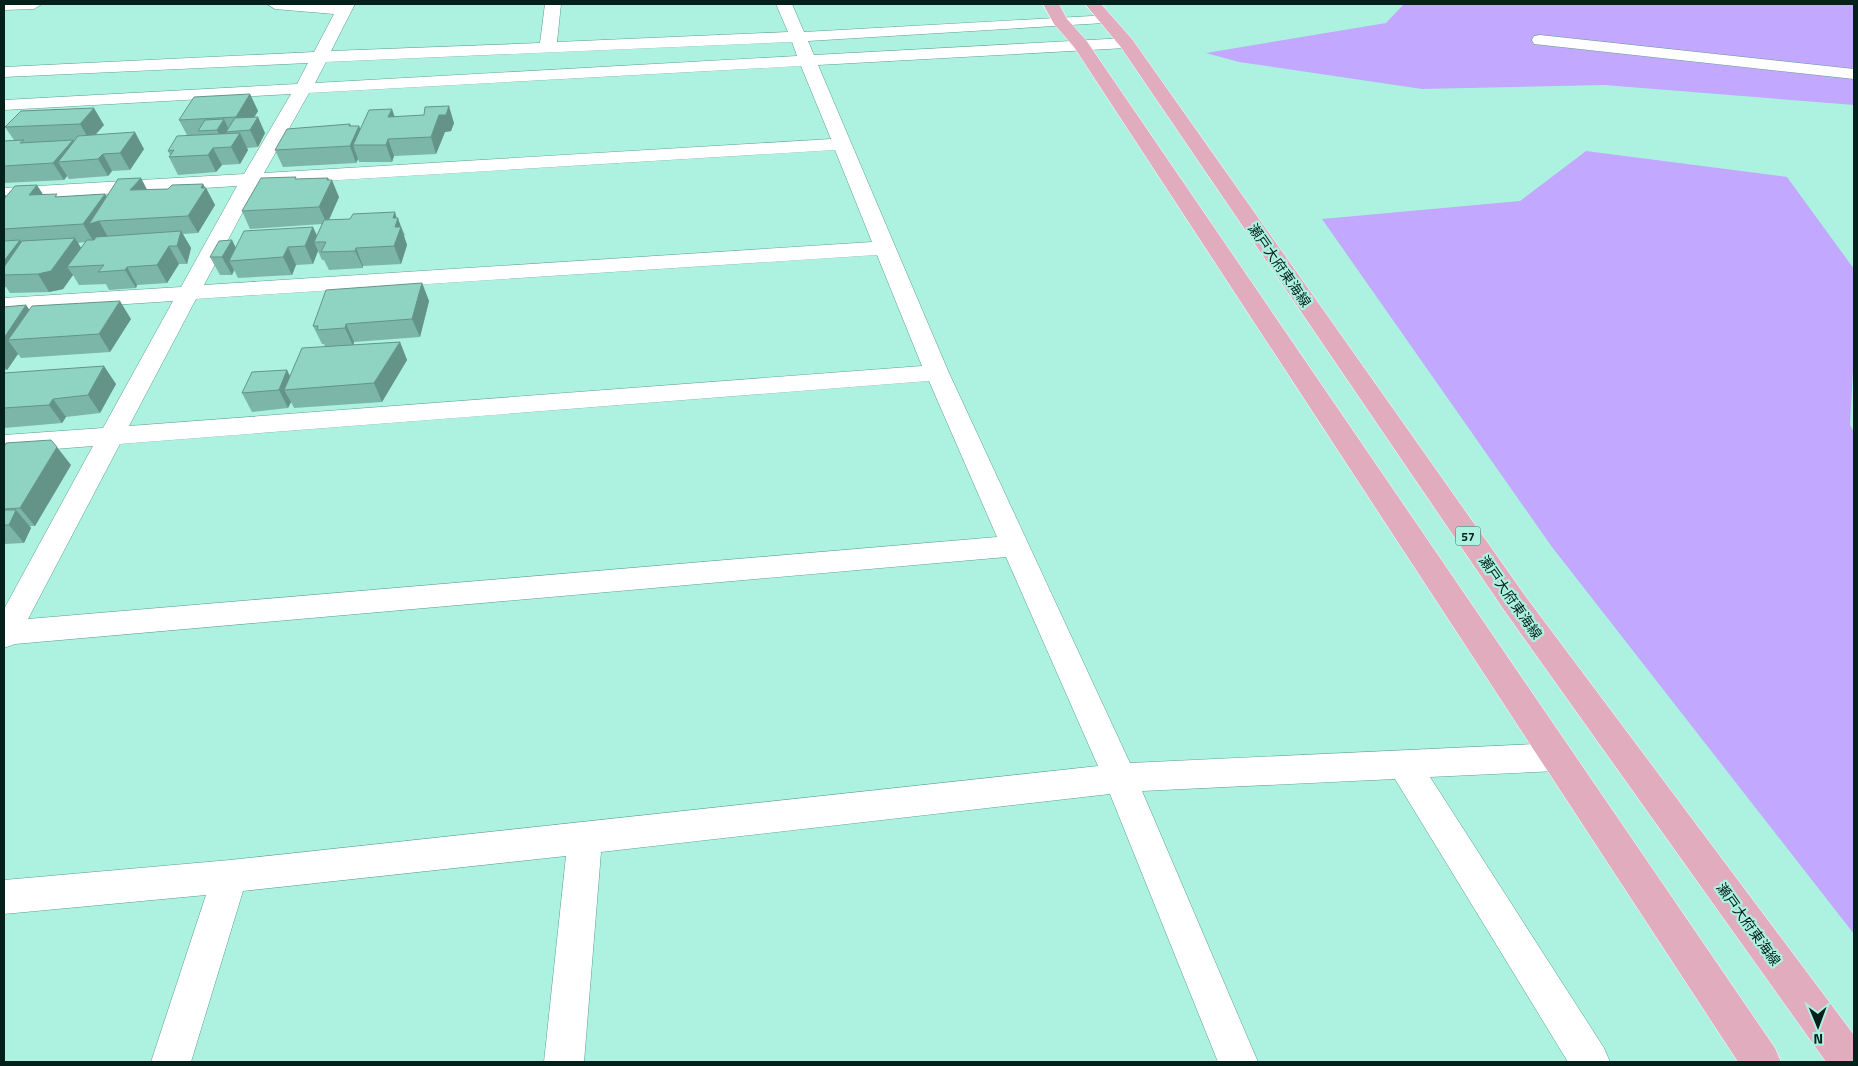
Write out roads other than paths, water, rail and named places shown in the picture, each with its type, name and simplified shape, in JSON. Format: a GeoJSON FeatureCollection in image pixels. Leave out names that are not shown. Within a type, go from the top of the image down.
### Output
{"type":"FeatureCollection","features":[{"type":"Feature","properties":{"kind":"main road","name":"瀬戸大府東海線"},"geometry":{"type":"LineString","coordinates":[[1099,11],[1126,43],[1516,605],[1850,1062]]}},
{"type":"Feature","properties":{"kind":"main road"},"geometry":{"type":"LineString","coordinates":[[1056,12],[1080,44],[1761,1062]]}},
{"type":"Feature","properties":{"kind":"street"},"geometry":{"type":"LineString","coordinates":[[4,5],[34,4]]}},
{"type":"Feature","properties":{"kind":"street"},"geometry":{"type":"LineString","coordinates":[[4,634],[250,180],[303,89],[346,7],[275,4]]}},
{"type":"Feature","properties":{"kind":"street"},"geometry":{"type":"LineString","coordinates":[[548,47],[553,4]]}},
{"type":"Feature","properties":{"kind":"street"},"geometry":{"type":"LineString","coordinates":[[784,4],[937,373],[1120,778],[1238,1062]]}},
{"type":"Feature","properties":{"kind":"street"},"geometry":{"type":"LineString","coordinates":[[4,72],[548,47],[798,38],[1056,12],[1099,11]]}},
{"type":"Feature","properties":{"kind":"street"},"geometry":{"type":"LineString","coordinates":[[1540,40],[1854,74]]}},
{"type":"Feature","properties":{"kind":"street"},"geometry":{"type":"LineString","coordinates":[[4,104],[1126,43]]}},
{"type":"Feature","properties":{"kind":"street"},"geometry":{"type":"LineString","coordinates":[[4,194],[841,144]]}},
{"type":"Feature","properties":{"kind":"street"},"geometry":{"type":"LineString","coordinates":[[4,306],[884,248]]}},
{"type":"Feature","properties":{"kind":"street"},"geometry":{"type":"LineString","coordinates":[[4,444],[937,373]]}},
{"type":"Feature","properties":{"kind":"street"},"geometry":{"type":"LineString","coordinates":[[4,634],[1016,546]]}},
{"type":"Feature","properties":{"kind":"street"},"geometry":{"type":"LineString","coordinates":[[4,897],[230,876],[1120,778],[1556,757]]}},
{"type":"Feature","properties":{"kind":"street"},"geometry":{"type":"LineString","coordinates":[[1404,765],[1590,1062]]}},
{"type":"Feature","properties":{"kind":"street"},"geometry":{"type":"LineString","coordinates":[[564,1062],[585,838]]}},
{"type":"Feature","properties":{"kind":"street"},"geometry":{"type":"LineString","coordinates":[[171,1062],[230,876]]}}]}
